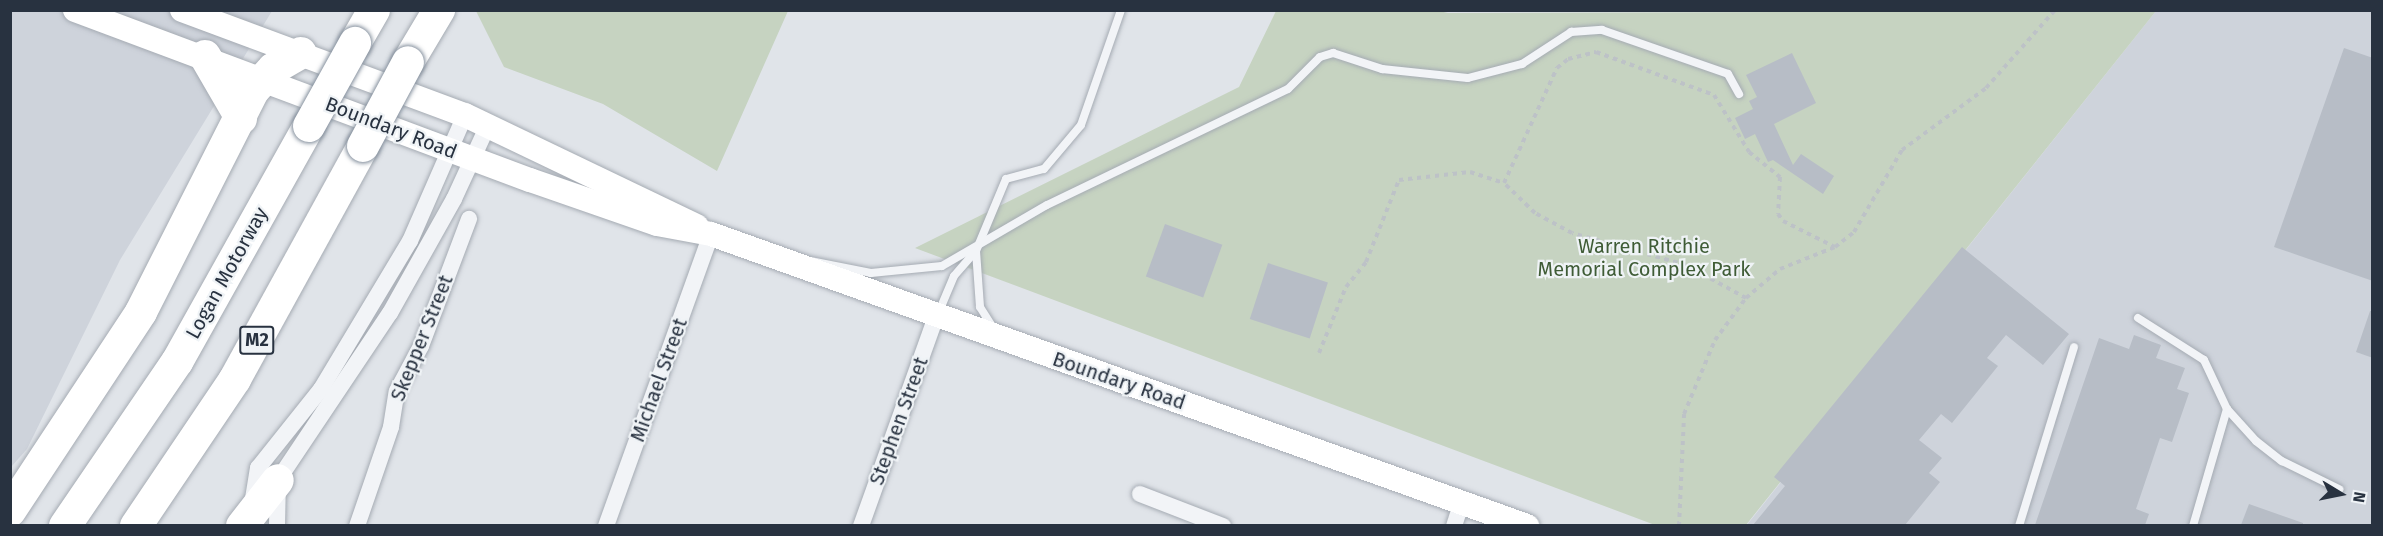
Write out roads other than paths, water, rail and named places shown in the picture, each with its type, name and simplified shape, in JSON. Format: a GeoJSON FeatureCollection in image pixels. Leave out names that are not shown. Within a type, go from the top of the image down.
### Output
{"type":"FeatureCollection","features":[{"type":"Feature","properties":{"kind":"highway","name":"Logan Motorway"},"geometry":{"type":"LineString","coordinates":[[65,525],[177,362],[374,10]]}},
{"type":"Feature","properties":{"kind":"highway","name":"M2"},"geometry":{"type":"LineString","coordinates":[[136,525],[235,379],[408,62],[439,10]]}},
{"type":"Feature","properties":{"kind":"highway"},"geometry":{"type":"LineString","coordinates":[[10,512],[141,312],[262,78],[301,53]]}},
{"type":"Feature","properties":{"kind":"highway"},"geometry":{"type":"LineString","coordinates":[[205,56],[241,118]]}},
{"type":"Feature","properties":{"kind":"highway"},"geometry":{"type":"LineString","coordinates":[[256,523],[278,480]]}},
{"type":"Feature","properties":{"kind":"main road","name":"Boundary Road"},"geometry":{"type":"LineString","coordinates":[[75,10],[205,56],[461,155],[657,224],[711,234],[936,317],[1527,525]]}},
{"type":"Feature","properties":{"kind":"main road","name":"Boundary Road"},"geometry":{"type":"LineString","coordinates":[[182,10],[488,124],[663,206],[711,234]]}},
{"type":"Feature","properties":{"kind":"street"},"geometry":{"type":"LineString","coordinates":[[278,480],[366,352],[461,155],[465,115]]}},
{"type":"Feature","properties":{"kind":"street"},"geometry":{"type":"LineString","coordinates":[[256,523],[258,468],[321,388],[461,155],[488,124]]}},
{"type":"Feature","properties":{"kind":"street","name":"Skepper Street"},"geometry":{"type":"LineString","coordinates":[[357,525],[391,427],[397,391],[421,346],[469,219]]}},
{"type":"Feature","properties":{"kind":"street","name":"Michael Street"},"geometry":{"type":"LineString","coordinates":[[606,525],[711,234]]}},
{"type":"Feature","properties":{"kind":"street","name":"Stephen Street"},"geometry":{"type":"LineString","coordinates":[[861,525],[936,317]]}},
{"type":"Feature","properties":{"kind":"street"},"geometry":{"type":"LineString","coordinates":[[1140,494],[1223,525]]}},
{"type":"Feature","properties":{"kind":"street"},"geometry":{"type":"LineString","coordinates":[[1454,525],[1462,502]]}},
{"type":"Feature","properties":{"kind":"lane"},"geometry":{"type":"LineString","coordinates":[[936,317],[954,276],[976,251],[1006,179],[1044,169],[1081,125],[1120,10]]}},
{"type":"Feature","properties":{"kind":"lane"},"geometry":{"type":"LineString","coordinates":[[786,261],[828,260],[871,273],[942,266],[976,251],[1047,205],[1288,89],[1320,57],[1333,53],[1382,69],[1468,78],[1522,64],[1571,32],[1602,30],[1728,74],[1739,94]]}},
{"type":"Feature","properties":{"kind":"lane"},"geometry":{"type":"LineString","coordinates":[[976,251],[980,308],[1000,339]]}},
{"type":"Feature","properties":{"kind":"lane"},"geometry":{"type":"LineString","coordinates":[[2138,318],[2204,360],[2227,409],[2282,461],[2339,489]]}},
{"type":"Feature","properties":{"kind":"lane"},"geometry":{"type":"LineString","coordinates":[[2019,525],[2074,347]]}},
{"type":"Feature","properties":{"kind":"lane"},"geometry":{"type":"LineString","coordinates":[[2193,525],[2227,409]]}},
{"type":"Feature","properties":{"kind":"park label","name":"Warren Ritchie Memorial Complex Park"},"geometry":{"type":"Point","coordinates":[1644,258]}}]}
